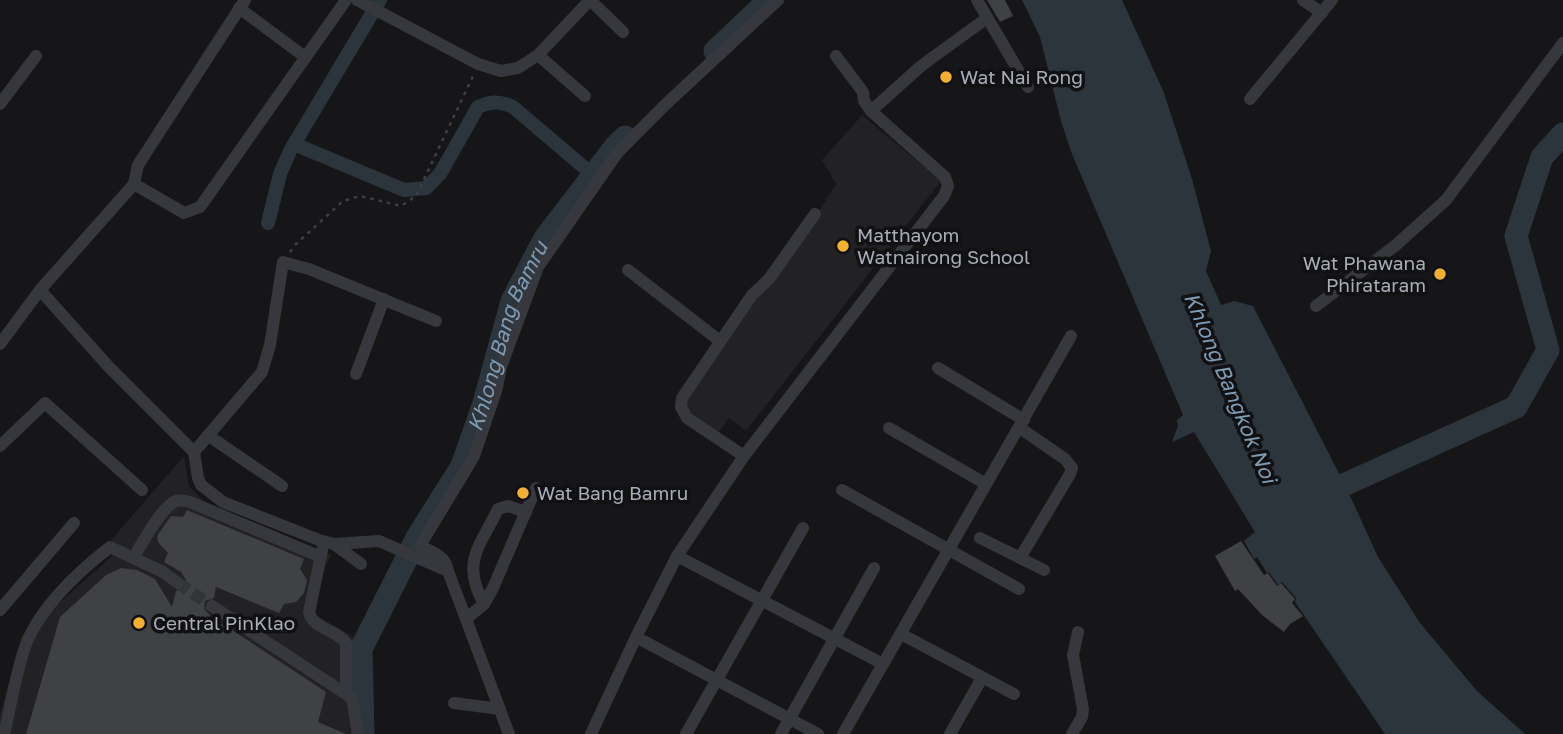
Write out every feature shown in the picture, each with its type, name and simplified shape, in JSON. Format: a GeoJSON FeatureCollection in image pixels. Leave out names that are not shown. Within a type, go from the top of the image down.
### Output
{"type":"FeatureCollection","features":[{"type":"Feature","properties":{"kind":"street"},"geometry":{"type":"LineString","coordinates":[[134,184],[184,213],[200,207],[346,0]]}},
{"type":"Feature","properties":{"kind":"street"},"geometry":{"type":"LineString","coordinates":[[358,0],[478,64],[509,71],[538,55],[590,0],[623,32]]}},
{"type":"Feature","properties":{"kind":"street"},"geometry":{"type":"LineString","coordinates":[[509,734],[467,618],[446,569],[447,563],[421,544],[474,456],[501,368],[538,267],[618,152],[778,0]]}},
{"type":"Feature","properties":{"kind":"street"},"geometry":{"type":"LineString","coordinates":[[977,0],[1028,87]]}},
{"type":"Feature","properties":{"kind":"street"},"geometry":{"type":"LineString","coordinates":[[1303,0],[1322,13]]}},
{"type":"Feature","properties":{"kind":"street"},"geometry":{"type":"LineString","coordinates":[[1250,99],[1332,0]]}},
{"type":"Feature","properties":{"kind":"street"},"geometry":{"type":"LineString","coordinates":[[0,344],[40,290],[134,184],[138,165],[242,4],[305,57]]}},
{"type":"Feature","properties":{"kind":"street"},"geometry":{"type":"LineString","coordinates":[[871,111],[921,66],[987,18]]}},
{"type":"Feature","properties":{"kind":"street"},"geometry":{"type":"LineString","coordinates":[[1316,306],[1396,245],[1446,200],[1563,43]]}},
{"type":"Feature","properties":{"kind":"street"},"geometry":{"type":"LineString","coordinates":[[538,55],[585,96]]}},
{"type":"Feature","properties":{"kind":"street"},"geometry":{"type":"LineString","coordinates":[[591,734],[677,556],[744,456],[944,196],[948,186],[945,177],[871,111],[864,102],[863,92],[836,55]]}},
{"type":"Feature","properties":{"kind":"street"},"geometry":{"type":"LineString","coordinates":[[0,104],[36,56]]}},
{"type":"Feature","properties":{"kind":"street"},"geometry":{"type":"LineString","coordinates":[[744,456],[687,418],[681,407],[682,398],[752,295],[769,279],[815,214]]}},
{"type":"Feature","properties":{"kind":"street"},"geometry":{"type":"LineString","coordinates":[[194,452],[261,372],[270,345],[283,262],[309,269],[436,321]]}},
{"type":"Feature","properties":{"kind":"street"},"geometry":{"type":"LineString","coordinates":[[628,270],[720,341]]}},
{"type":"Feature","properties":{"kind":"street"},"geometry":{"type":"LineString","coordinates":[[40,290],[108,366],[194,452],[201,485],[223,502],[329,543],[361,564]]}},
{"type":"Feature","properties":{"kind":"street"},"geometry":{"type":"LineString","coordinates":[[356,374],[384,299]]}},
{"type":"Feature","properties":{"kind":"street"},"geometry":{"type":"LineString","coordinates":[[843,734],[1071,337]]}},
{"type":"Feature","properties":{"kind":"street"},"geometry":{"type":"LineString","coordinates":[[938,368],[1022,424],[1065,459],[1072,468],[1020,558]]}},
{"type":"Feature","properties":{"kind":"street"},"geometry":{"type":"LineString","coordinates":[[0,446],[45,403],[142,490]]}},
{"type":"Feature","properties":{"kind":"street"},"geometry":{"type":"LineString","coordinates":[[889,428],[986,484]]}},
{"type":"Feature","properties":{"kind":"street"},"geometry":{"type":"LineString","coordinates":[[209,436],[282,486]]}},
{"type":"Feature","properties":{"kind":"street"},"geometry":{"type":"LineString","coordinates":[[467,618],[484,604],[536,488]]}},
{"type":"Feature","properties":{"kind":"street"},"geometry":{"type":"LineString","coordinates":[[842,490],[1019,589]]}},
{"type":"Feature","properties":{"kind":"street"},"geometry":{"type":"LineString","coordinates":[[133,558],[161,516],[173,502],[181,500],[321,557]]}},
{"type":"Feature","properties":{"kind":"street"},"geometry":{"type":"LineString","coordinates":[[484,604],[475,586],[472,562],[498,509],[508,506],[526,512]]}},
{"type":"Feature","properties":{"kind":"street"},"geometry":{"type":"LineString","coordinates":[[0,610],[74,523]]}},
{"type":"Feature","properties":{"kind":"street"},"geometry":{"type":"LineString","coordinates":[[686,734],[803,528]]}},
{"type":"Feature","properties":{"kind":"street"},"geometry":{"type":"LineString","coordinates":[[979,538],[1044,570]]}},
{"type":"Feature","properties":{"kind":"street"},"geometry":{"type":"LineString","coordinates":[[329,543],[379,541],[446,569]]}},
{"type":"Feature","properties":{"kind":"street"},"geometry":{"type":"LineString","coordinates":[[329,543],[321,557],[309,614],[315,623],[342,637],[346,643],[346,693]]}},
{"type":"Feature","properties":{"kind":"street"},"geometry":{"type":"LineString","coordinates":[[4,734],[29,639],[60,590],[110,547],[178,583]]}},
{"type":"Feature","properties":{"kind":"street"},"geometry":{"type":"LineString","coordinates":[[677,556],[883,664]]}},
{"type":"Feature","properties":{"kind":"street"},"geometry":{"type":"LineString","coordinates":[[781,734],[874,568]]}},
{"type":"Feature","properties":{"kind":"street"},"geometry":{"type":"LineString","coordinates":[[212,606],[352,698],[358,734]]}},
{"type":"Feature","properties":{"kind":"street"},"geometry":{"type":"LineString","coordinates":[[1075,733],[1083,709],[1073,655],[1079,632]]}},
{"type":"Feature","properties":{"kind":"street"},"geometry":{"type":"LineString","coordinates":[[901,634],[1014,694]]}},
{"type":"Feature","properties":{"kind":"street"},"geometry":{"type":"LineString","coordinates":[[636,637],[818,734]]}},
{"type":"Feature","properties":{"kind":"street"},"geometry":{"type":"LineString","coordinates":[[950,734],[982,678]]}},
{"type":"Feature","properties":{"kind":"street"},"geometry":{"type":"LineString","coordinates":[[454,703],[500,709]]}},
{"type":"Feature","properties":{"kind":"path"},"geometry":{"type":"LineString","coordinates":[[283,262],[295,245],[342,201],[360,196],[401,206],[416,196],[478,64]]}},
{"type":"Feature","properties":{"kind":"shaded area","name":"Matthayom Watnairong School"},"geometry":{"type":"Polygon","coordinates":[[[862,115],[941,181],[746,431],[729,418],[717,434],[686,411],[684,400],[836,184],[822,160],[862,115]]]}},
{"type":"Feature","properties":{"kind":"shaded area","name":"Central PinKlao"},"geometry":{"type":"Polygon","coordinates":[[[184,456],[189,486],[206,504],[331,555],[305,609],[356,638],[358,697],[355,734],[0,734],[0,714],[23,635],[112,556],[119,547],[111,540],[184,456]]]}},
{"type":"Feature","properties":{"kind":"water","name":"Khlong Bangkok Noi"},"geometry":{"type":"Polygon","coordinates":[[[1022,0],[1122,0],[1164,93],[1192,179],[1211,251],[1206,271],[1221,305],[1234,301],[1253,306],[1345,485],[1378,557],[1420,623],[1477,691],[1525,734],[1385,734],[1295,602],[1296,598],[1282,582],[1278,585],[1257,557],[1254,559],[1244,541],[1255,532],[1194,432],[1172,442],[1178,426],[1177,420],[1183,415],[1072,154],[1040,37],[1022,0]]]}},
{"type":"Feature","properties":{"kind":"building"},"geometry":{"type":"Polygon","coordinates":[[[987,0],[1005,0],[1013,16],[1000,22],[987,0]]]}},
{"type":"Feature","properties":{"kind":"building","name":"Central PinKlao"},"geometry":{"type":"Polygon","coordinates":[[[187,510],[304,559],[300,569],[307,580],[304,593],[296,602],[284,604],[279,613],[216,587],[214,598],[205,601],[204,609],[210,615],[209,620],[226,626],[326,692],[318,722],[346,734],[26,734],[60,617],[106,575],[121,568],[137,570],[155,579],[172,607],[176,591],[185,588],[186,580],[181,572],[164,562],[168,553],[158,542],[157,536],[171,516],[183,517],[187,510]]]}},
{"type":"Feature","properties":{"kind":"building"},"geometry":{"type":"Polygon","coordinates":[[[1241,541],[1264,575],[1268,573],[1277,586],[1281,583],[1295,599],[1292,603],[1303,616],[1290,624],[1284,632],[1262,615],[1238,589],[1235,591],[1215,556],[1241,541]]]}},
{"type":"Feature","properties":{"kind":"waterway"},"geometry":{"type":"LineString","coordinates":[[268,223],[280,174],[290,151],[380,0]]}},
{"type":"Feature","properties":{"kind":"waterway","name":"Khlong Bang Bamru"},"geometry":{"type":"LineString","coordinates":[[715,51],[769,0]]}},
{"type":"Feature","properties":{"kind":"waterway"},"geometry":{"type":"LineString","coordinates":[[294,144],[404,190],[426,188],[440,174],[478,107],[500,103],[513,107],[593,175]]}},
{"type":"Feature","properties":{"kind":"waterway"},"geometry":{"type":"LineString","coordinates":[[1317,497],[1516,407],[1548,350],[1516,236],[1542,157],[1563,134]]}},
{"type":"Feature","properties":{"kind":"waterway","name":"Khlong Bang Bamru"},"geometry":{"type":"LineString","coordinates":[[363,734],[361,649],[418,536],[462,466],[484,403],[512,301],[545,238],[625,137]]}},
{"type":"Feature","properties":{"kind":"tunnel"},"geometry":{"type":"LineString","coordinates":[[178,583],[212,606]]}},
{"type":"Feature","properties":{"kind":"place","name":"Wat Nai Rong"},"geometry":{"type":"Point","coordinates":[946,77]}},
{"type":"Feature","properties":{"kind":"place","name":"Matthayom Watnairong School"},"geometry":{"type":"Point","coordinates":[843,246]}},
{"type":"Feature","properties":{"kind":"place","name":"Wat Phawana Phirataram"},"geometry":{"type":"Point","coordinates":[1440,274]}},
{"type":"Feature","properties":{"kind":"place","name":"Wat Bang Bamru"},"geometry":{"type":"Point","coordinates":[523,493]}},
{"type":"Feature","properties":{"kind":"place","name":"Central PinKlao"},"geometry":{"type":"Point","coordinates":[139,623]}}]}
